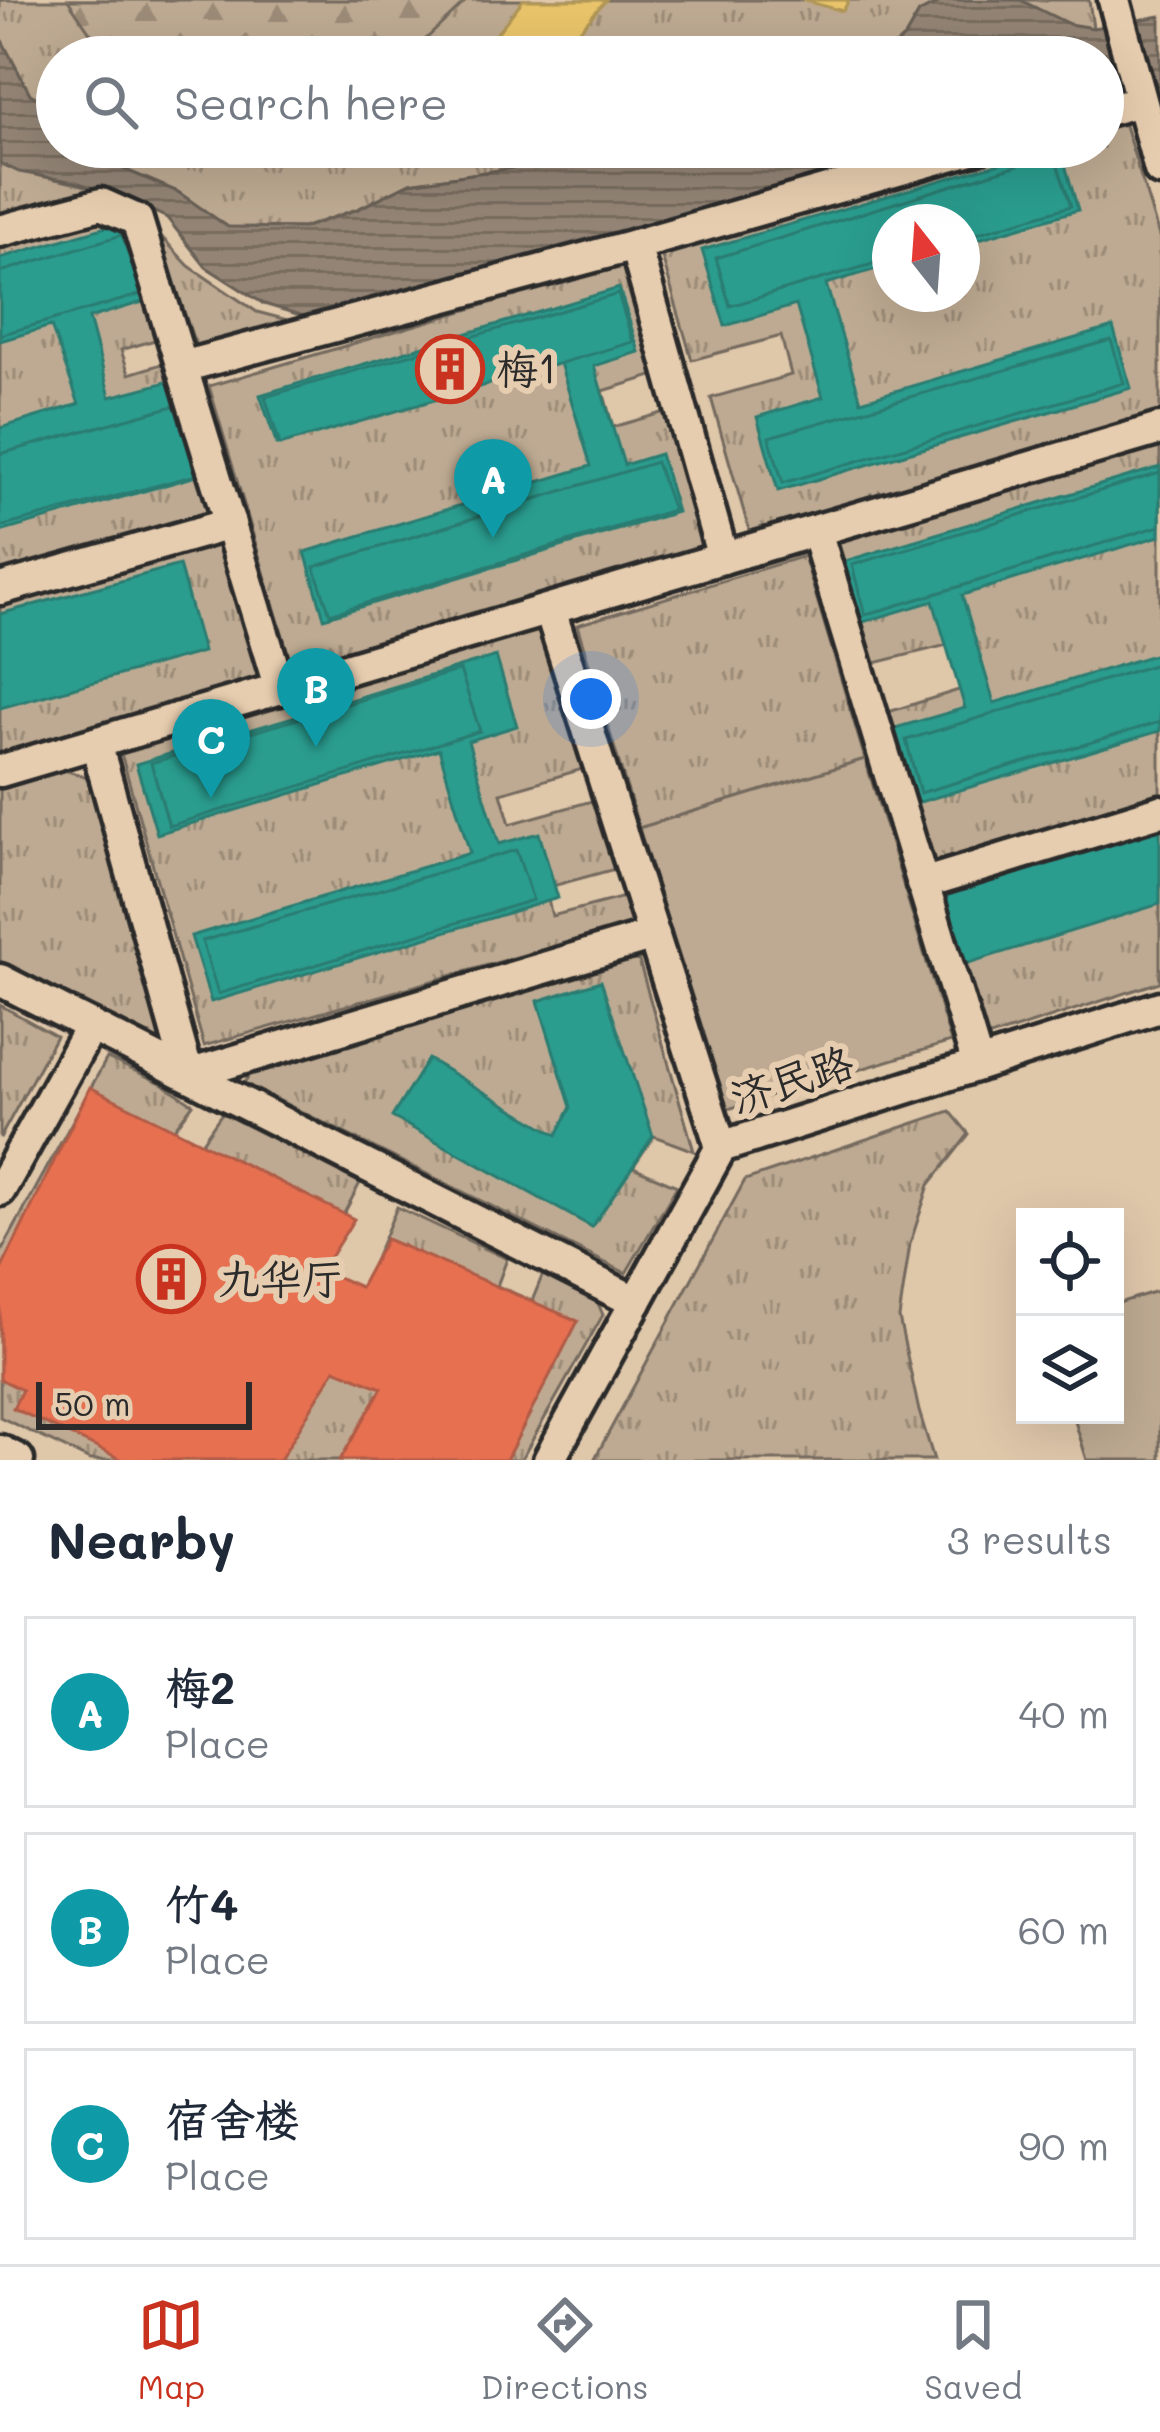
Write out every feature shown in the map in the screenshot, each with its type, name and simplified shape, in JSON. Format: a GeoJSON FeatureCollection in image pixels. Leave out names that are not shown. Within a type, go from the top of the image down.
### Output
{"type":"FeatureCollection","features":[{"type":"Feature","properties":{"kind":"street"},"geometry":{"type":"LineString","coordinates":[[1124,37],[1160,170]]}},
{"type":"Feature","properties":{"kind":"street"},"geometry":{"type":"LineString","coordinates":[[1124,102],[1139,96]]}},
{"type":"Feature","properties":{"kind":"street"},"geometry":{"type":"LineString","coordinates":[[182,367],[904,168]]}},
{"type":"Feature","properties":{"kind":"street"},"geometry":{"type":"LineString","coordinates":[[0,231],[101,204],[137,220],[280,688]]}},
{"type":"Feature","properties":{"kind":"street"},"geometry":{"type":"LineString","coordinates":[[635,245],[723,558]]}},
{"type":"Feature","properties":{"kind":"street"},"geometry":{"type":"LineString","coordinates":[[0,771],[1160,429]]}},
{"type":"Feature","properties":{"kind":"street"},"geometry":{"type":"LineString","coordinates":[[0,589],[230,524]]}},
{"type":"Feature","properties":{"kind":"street"},"geometry":{"type":"LineString","coordinates":[[816,531],[978,1065]]}},
{"type":"Feature","properties":{"kind":"street"},"geometry":{"type":"LineString","coordinates":[[550,610],[721,1148]]}},
{"type":"Feature","properties":{"kind":"street"},"geometry":{"type":"LineString","coordinates":[[96,743],[188,1075]]}},
{"type":"Feature","properties":{"kind":"street"},"geometry":{"type":"LineString","coordinates":[[922,884],[1160,811]]}},
{"type":"Feature","properties":{"kind":"street"},"geometry":{"type":"LineString","coordinates":[[188,1075],[654,935]]}},
{"type":"Feature","properties":{"kind":"street"},"geometry":{"type":"LineString","coordinates":[[0,980],[636,1302]]}},
{"type":"Feature","properties":{"kind":"street","name":"济民路"},"geometry":{"type":"LineString","coordinates":[[549,1460],[721,1148],[1160,1007]]}},
{"type":"Feature","properties":{"kind":"street"},"geometry":{"type":"LineString","coordinates":[[0,1190],[91,1026]]}},
{"type":"Feature","properties":{"kind":"street"},"geometry":{"type":"LineString","coordinates":[[0,1451],[18,1460]]}},
{"type":"Feature","properties":{"kind":"green space"},"geometry":{"type":"Polygon","coordinates":[[[0,0],[944,0],[919,13],[906,36],[36,36],[36,97],[0,37],[0,0]]]}},
{"type":"Feature","properties":{"kind":"green space"},"geometry":{"type":"Polygon","coordinates":[[[68,0],[467,0],[429,36],[91,34],[68,0]]]}},
{"type":"Feature","properties":{"kind":"green space"},"geometry":{"type":"Polygon","coordinates":[[[1020,0],[1089,0],[1093,28],[1069,25],[1020,0]]]}},
{"type":"Feature","properties":{"kind":"green space"},"geometry":{"type":"Polygon","coordinates":[[[1124,122],[1160,239],[1160,414],[750,533],[711,398],[791,375],[781,336],[692,360],[658,243],[915,168],[1124,168],[1124,122]]]}},
{"type":"Feature","properties":{"kind":"green space"},"geometry":{"type":"Polygon","coordinates":[[[0,163],[25,172],[102,190],[0,233],[0,163]]]}},
{"type":"Feature","properties":{"kind":"green space"},"geometry":{"type":"Polygon","coordinates":[[[121,168],[513,168],[410,183],[303,228],[228,227],[178,192],[121,168]]]}},
{"type":"Feature","properties":{"kind":"green space"},"geometry":{"type":"Polygon","coordinates":[[[137,203],[172,335],[121,350],[129,374],[178,359],[221,518],[0,579],[0,243],[137,203]]]}},
{"type":"Feature","properties":{"kind":"green space"},"geometry":{"type":"Polygon","coordinates":[[[157,232],[189,266],[257,312],[307,325],[199,356],[157,232]]]}},
{"type":"Feature","properties":{"kind":"green space"},"geometry":{"type":"Polygon","coordinates":[[[626,263],[659,374],[603,391],[613,427],[672,410],[713,546],[293,670],[209,386],[626,263]]]}},
{"type":"Feature","properties":{"kind":"green space"},"geometry":{"type":"Polygon","coordinates":[[[1160,443],[1160,982],[984,1039],[885,713],[975,685],[963,641],[871,664],[835,543],[1160,443]]]}},
{"type":"Feature","properties":{"kind":"green space"},"geometry":{"type":"Polygon","coordinates":[[[223,536],[265,676],[0,754],[0,598],[223,536]]]}},
{"type":"Feature","properties":{"kind":"green space"},"geometry":{"type":"Polygon","coordinates":[[[804,556],[865,759],[639,828],[577,625],[804,556]]]}},
{"type":"Feature","properties":{"kind":"green space"},"geometry":{"type":"Polygon","coordinates":[[[547,629],[586,768],[501,793],[510,824],[595,800],[615,869],[545,888],[552,916],[624,897],[632,924],[204,1046],[120,750],[547,629]]]}},
{"type":"Feature","properties":{"kind":"green space"},"geometry":{"type":"Polygon","coordinates":[[[865,759],[951,1042],[725,1110],[639,828],[865,759]]]}},
{"type":"Feature","properties":{"kind":"green space"},"geometry":{"type":"Polygon","coordinates":[[[64,770],[87,777],[162,1044],[0,961],[0,790],[64,770]]]}},
{"type":"Feature","properties":{"kind":"green space"},"geometry":{"type":"Polygon","coordinates":[[[621,957],[639,961],[694,1151],[654,1136],[633,1167],[677,1186],[626,1273],[244,1083],[255,1067],[621,957]]]}},
{"type":"Feature","properties":{"kind":"green space"},"geometry":{"type":"Polygon","coordinates":[[[0,1005],[56,1036],[0,1138],[0,1005]]]}},
{"type":"Feature","properties":{"kind":"green space","name":"九华厅"},"geometry":{"type":"Polygon","coordinates":[[[107,1058],[193,1104],[174,1129],[201,1143],[222,1113],[360,1183],[302,1294],[352,1313],[397,1207],[507,1259],[497,1286],[532,1301],[543,1274],[594,1294],[603,1315],[521,1460],[90,1460],[0,1417],[0,1254],[107,1058]]]}},
{"type":"Feature","properties":{"kind":"green space"},"geometry":{"type":"Polygon","coordinates":[[[950,1111],[969,1134],[929,1185],[910,1244],[899,1318],[934,1460],[594,1460],[745,1180],[950,1111]]]}},
{"type":"Feature","properties":{"kind":"green space"},"geometry":{"type":"Polygon","coordinates":[[[1160,1290],[1160,1460],[1087,1460],[1076,1424],[1124,1424],[1124,1301],[1160,1290]]]}},
{"type":"Feature","properties":{"kind":"shaded area"},"geometry":{"type":"Polygon","coordinates":[[[944,0],[1020,0],[1069,24],[1093,28],[1160,16],[1160,85],[1124,93],[1124,36],[906,36],[919,13],[944,0]]]}},
{"type":"Feature","properties":{"kind":"shaded area"},"geometry":{"type":"Polygon","coordinates":[[[0,37],[36,97],[36,168],[121,168],[178,192],[228,227],[303,228],[358,209],[410,183],[513,168],[860,168],[320,321],[264,304],[206,267],[167,218],[121,196],[19,172],[0,163],[0,37]]]}},
{"type":"Feature","properties":{"kind":"building: Homes"},"geometry":{"type":"Polygon","coordinates":[[[523,0],[606,0],[574,36],[495,36],[523,0]]]}},
{"type":"Feature","properties":{"kind":"building: Homes"},"geometry":{"type":"Polygon","coordinates":[[[802,0],[849,0],[843,11],[802,0]]]}},
{"type":"Feature","properties":{"kind":"building: Shops","name":"九华厅"},"geometry":{"type":"Polygon","coordinates":[[[90,1087],[354,1219],[322,1270],[360,1287],[386,1239],[578,1321],[506,1460],[340,1460],[382,1388],[335,1369],[280,1460],[123,1460],[13,1408],[22,1390],[0,1379],[0,1272],[90,1087]]]}},
{"type":"Feature","properties":{"kind":"building: Schools"},"geometry":{"type":"Polygon","coordinates":[[[983,168],[1066,168],[1078,210],[980,239],[980,204],[872,204],[872,270],[826,284],[861,401],[1113,327],[1131,388],[778,491],[757,417],[823,397],[796,305],[725,326],[702,250],[983,168]]]}},
{"type":"Feature","properties":{"kind":"building: Schools"},"geometry":{"type":"Polygon","coordinates":[[[1008,168],[1059,168],[1071,206],[980,233],[980,204],[892,204],[1008,168]]]}},
{"type":"Feature","properties":{"kind":"building: Schools"},"geometry":{"type":"Polygon","coordinates":[[[872,210],[872,264],[730,306],[716,258],[872,210]]]}},
{"type":"Feature","properties":{"kind":"building: Schools"},"geometry":{"type":"Polygon","coordinates":[[[130,220],[153,299],[89,318],[110,397],[178,379],[204,474],[0,532],[0,428],[79,404],[51,326],[0,341],[0,258],[130,220]]]}},
{"type":"Feature","properties":{"kind":"building: Schools"},"geometry":{"type":"Polygon","coordinates":[[[128,233],[146,293],[0,335],[0,272],[128,233]]]}},
{"type":"Feature","properties":{"kind":"building: Schools"},"geometry":{"type":"Polygon","coordinates":[[[619,288],[639,352],[594,366],[624,465],[660,454],[677,512],[324,618],[305,552],[591,466],[560,363],[277,445],[260,395],[619,288]]]}},
{"type":"Feature","properties":{"kind":"building: Schools","name":"梅1"},"geometry":{"type":"Polygon","coordinates":[[[618,294],[633,342],[280,445],[265,397],[618,294]]]}},
{"type":"Feature","properties":{"kind":"building: Schools"},"geometry":{"type":"Polygon","coordinates":[[[1111,340],[1124,383],[783,483],[769,437],[1111,340]]]}},
{"type":"Feature","properties":{"kind":"building: Schools"},"geometry":{"type":"Polygon","coordinates":[[[184,403],[204,473],[0,527],[0,454],[184,403]]]}},
{"type":"Feature","properties":{"kind":"building: Schools"},"geometry":{"type":"Polygon","coordinates":[[[656,462],[673,510],[330,614],[314,567],[656,462]]]}},
{"type":"Feature","properties":{"kind":"building: Schools"},"geometry":{"type":"Polygon","coordinates":[[[1160,467],[1160,536],[962,595],[994,703],[1160,653],[1160,731],[910,805],[888,730],[965,708],[933,601],[860,623],[842,562],[1160,467]]]}},
{"type":"Feature","properties":{"kind":"building: Schools"},"geometry":{"type":"Polygon","coordinates":[[[1160,473],[1160,526],[865,615],[852,565],[1160,473]]]}},
{"type":"Feature","properties":{"kind":"building: Schools"},"geometry":{"type":"Polygon","coordinates":[[[179,565],[203,652],[0,708],[0,614],[179,565]]]}},
{"type":"Feature","properties":{"kind":"building: Schools"},"geometry":{"type":"Polygon","coordinates":[[[496,656],[517,726],[468,741],[499,844],[539,833],[558,898],[211,1002],[191,936],[470,853],[439,749],[157,834],[136,764],[496,656]]]}},
{"type":"Feature","properties":{"kind":"building: Schools"},"geometry":{"type":"Polygon","coordinates":[[[1160,663],[1160,722],[920,793],[906,740],[1160,663]]]}},
{"type":"Feature","properties":{"kind":"building: Schools"},"geometry":{"type":"Polygon","coordinates":[[[460,670],[480,731],[169,826],[151,763],[460,670]]]}},
{"type":"Feature","properties":{"kind":"building: Schools"},"geometry":{"type":"Polygon","coordinates":[[[1160,830],[1160,904],[959,966],[937,898],[1160,830]]]}},
{"type":"Feature","properties":{"kind":"building: Schools"},"geometry":{"type":"Polygon","coordinates":[[[516,850],[533,900],[218,994],[202,941],[516,850]]]}},
{"type":"Feature","properties":{"kind":"building: Schools"},"geometry":{"type":"Polygon","coordinates":[[[601,981],[653,1136],[592,1227],[392,1117],[428,1059],[557,1135],[571,1107],[538,1001],[601,981]]]}},
{"type":"Feature","properties":{"kind":"place","name":"梅1"},"geometry":{"type":"Point","coordinates":[450,369]}},
{"type":"Feature","properties":{"kind":"place","name":"梅2"},"geometry":{"type":"Point","coordinates":[493,538]}},
{"type":"Feature","properties":{"kind":"place","name":"竹4"},"geometry":{"type":"Point","coordinates":[316,747]}},
{"type":"Feature","properties":{"kind":"place","name":"宿舍楼"},"geometry":{"type":"Point","coordinates":[211,798]}},
{"type":"Feature","properties":{"kind":"place","name":"九华厅"},"geometry":{"type":"Point","coordinates":[171,1279]}}]}
